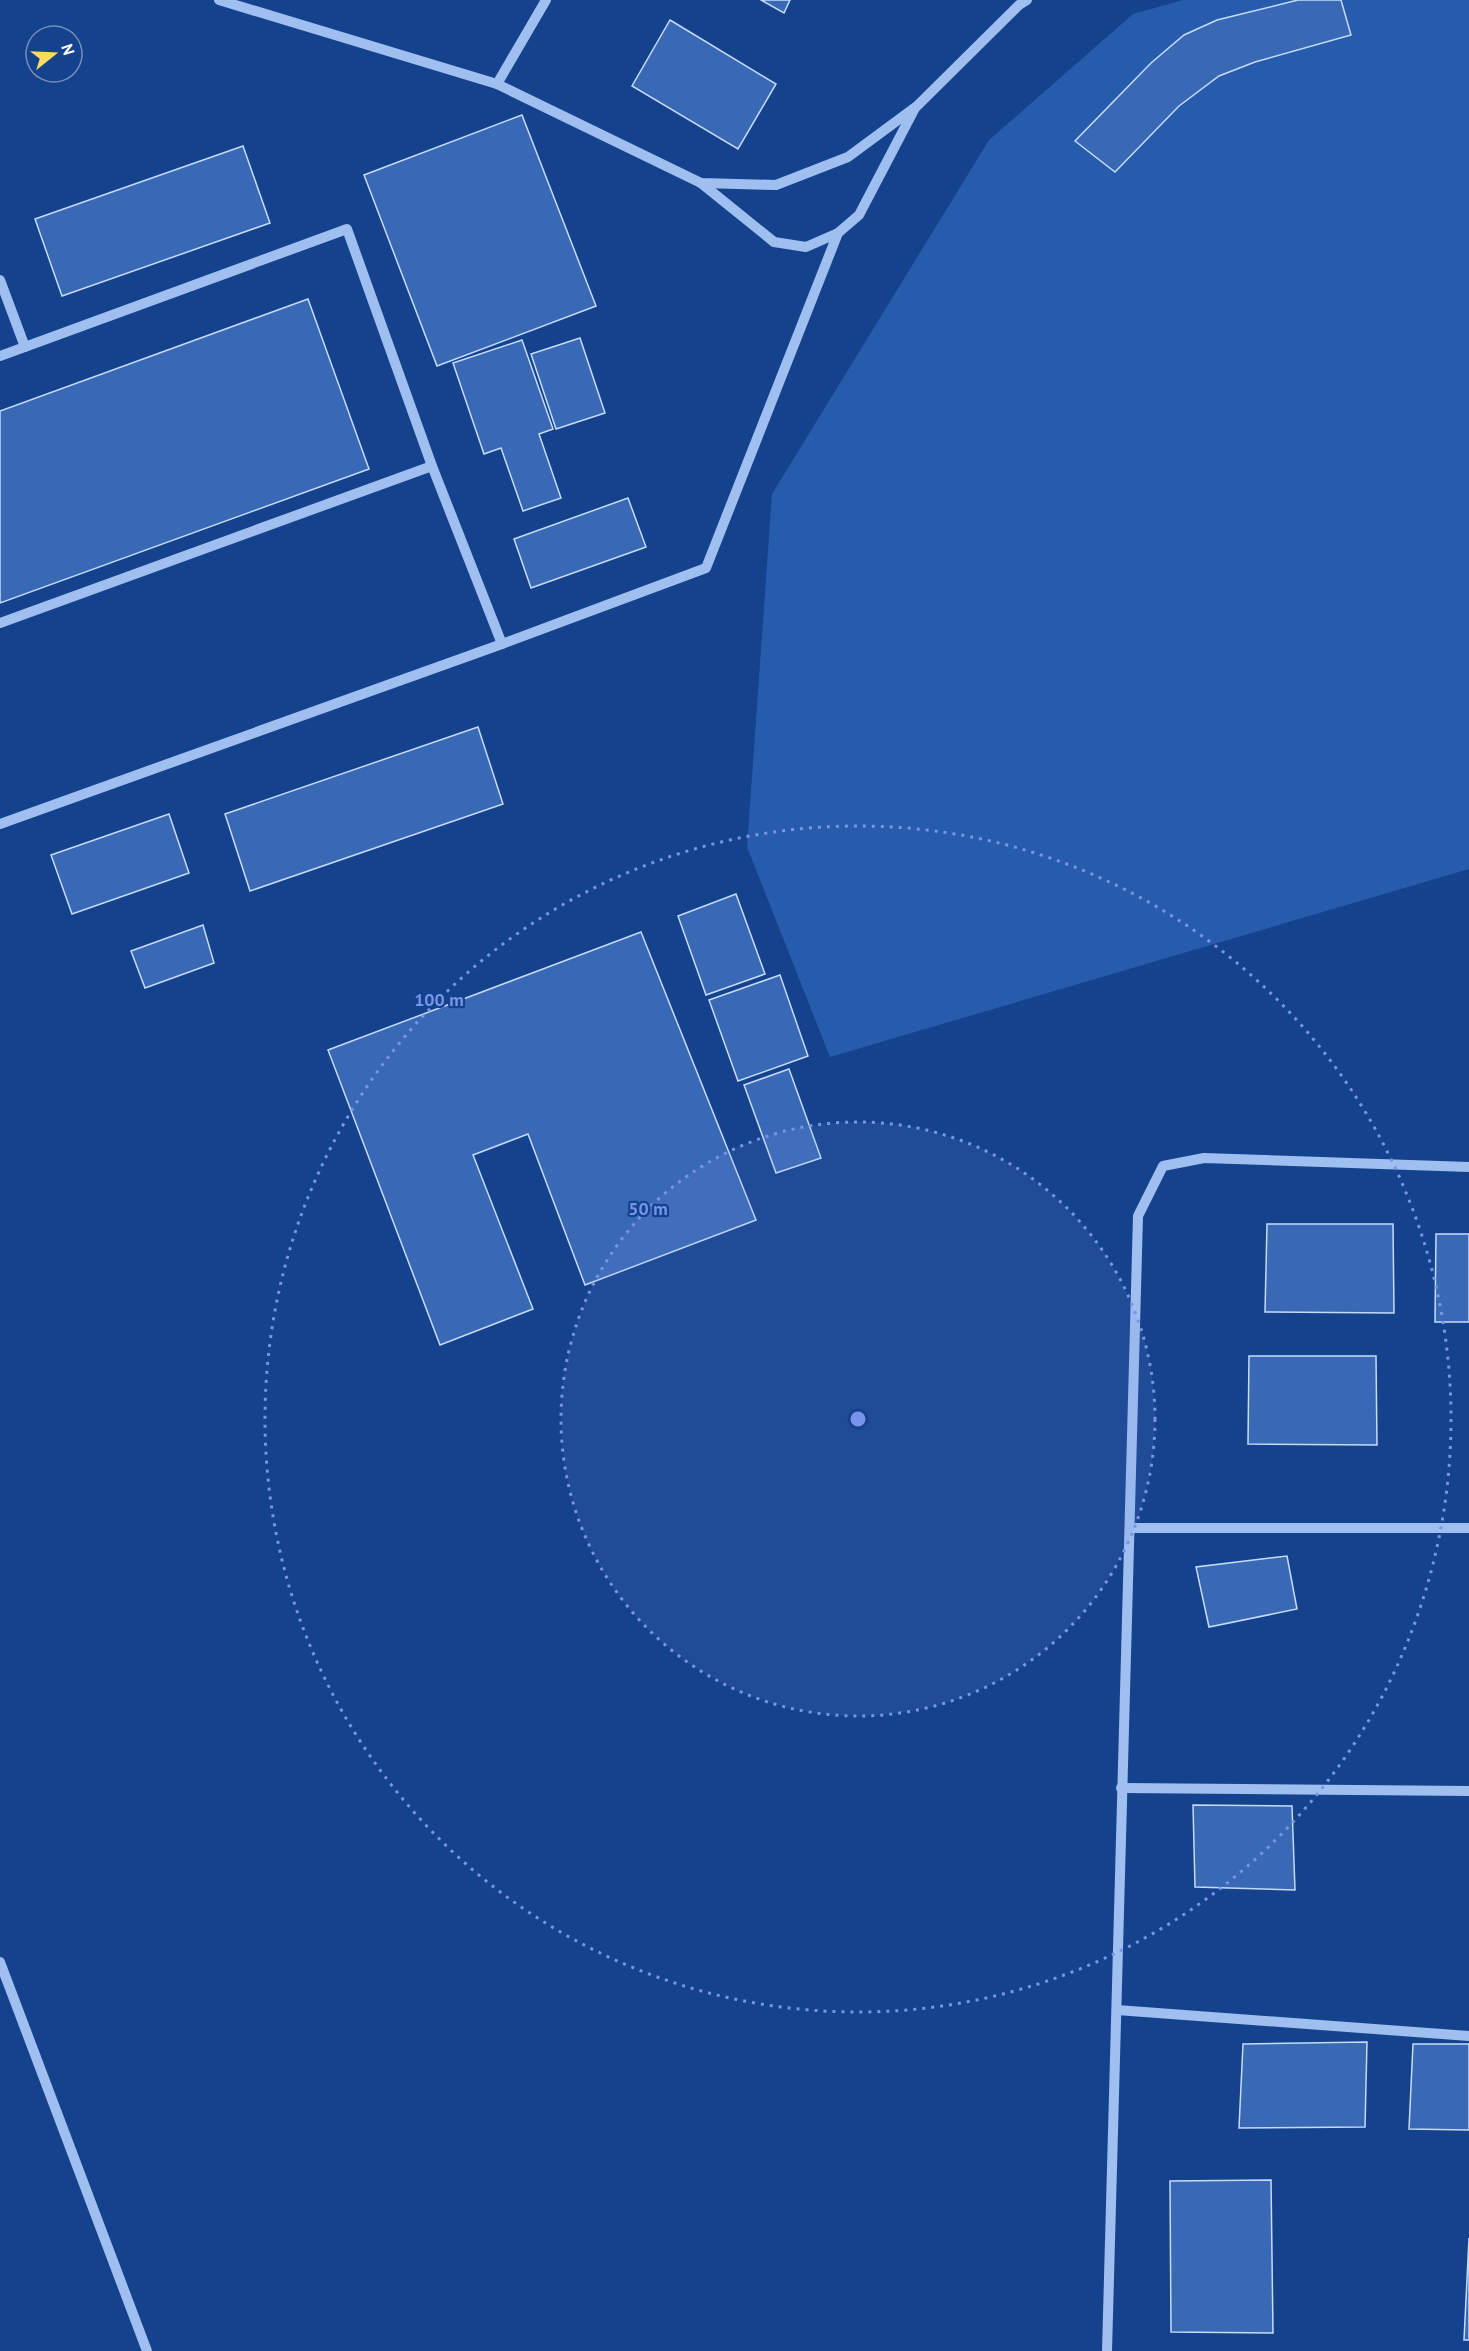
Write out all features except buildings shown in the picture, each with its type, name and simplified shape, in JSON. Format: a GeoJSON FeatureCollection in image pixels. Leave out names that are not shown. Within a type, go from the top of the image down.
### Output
{"type":"FeatureCollection","features":[{"type":"Feature","properties":{"kind":"lane"},"geometry":{"type":"LineString","coordinates":[[219,0],[497,84],[701,183],[774,242],[806,247],[838,233],[859,215],[917,105]]}},
{"type":"Feature","properties":{"kind":"lane"},"geometry":{"type":"LineString","coordinates":[[497,84],[546,0]]}},
{"type":"Feature","properties":{"kind":"lane"},"geometry":{"type":"LineString","coordinates":[[701,183],[776,185],[848,157],[917,105],[1018,2]]}},
{"type":"Feature","properties":{"kind":"lane"},"geometry":{"type":"LineString","coordinates":[[0,356],[347,229],[432,466],[502,644]]}},
{"type":"Feature","properties":{"kind":"lane"},"geometry":{"type":"LineString","coordinates":[[0,824],[502,644],[706,568],[838,233]]}},
{"type":"Feature","properties":{"kind":"lane"},"geometry":{"type":"LineString","coordinates":[[0,280],[25,347]]}},
{"type":"Feature","properties":{"kind":"lane"},"geometry":{"type":"LineString","coordinates":[[0,623],[432,466]]}},
{"type":"Feature","properties":{"kind":"lane"},"geometry":{"type":"LineString","coordinates":[[1107,2351],[1138,1216],[1163,1166],[1204,1158],[1469,1167]]}},
{"type":"Feature","properties":{"kind":"lane"},"geometry":{"type":"LineString","coordinates":[[1131,1527],[1469,1528]]}},
{"type":"Feature","properties":{"kind":"lane"},"geometry":{"type":"LineString","coordinates":[[1121,1788],[1469,1791]]}},
{"type":"Feature","properties":{"kind":"lane"},"geometry":{"type":"LineString","coordinates":[[0,1962],[147,2351]]}},
{"type":"Feature","properties":{"kind":"lane"},"geometry":{"type":"LineString","coordinates":[[1118,2010],[1469,2036]]}},
{"type":"Feature","properties":{"kind":"shaded area"},"geometry":{"type":"Polygon","coordinates":[[[1183,0],[1469,0],[1469,869],[830,1057],[747,847],[772,494],[989,140],[1133,14],[1183,0]]]}}]}
